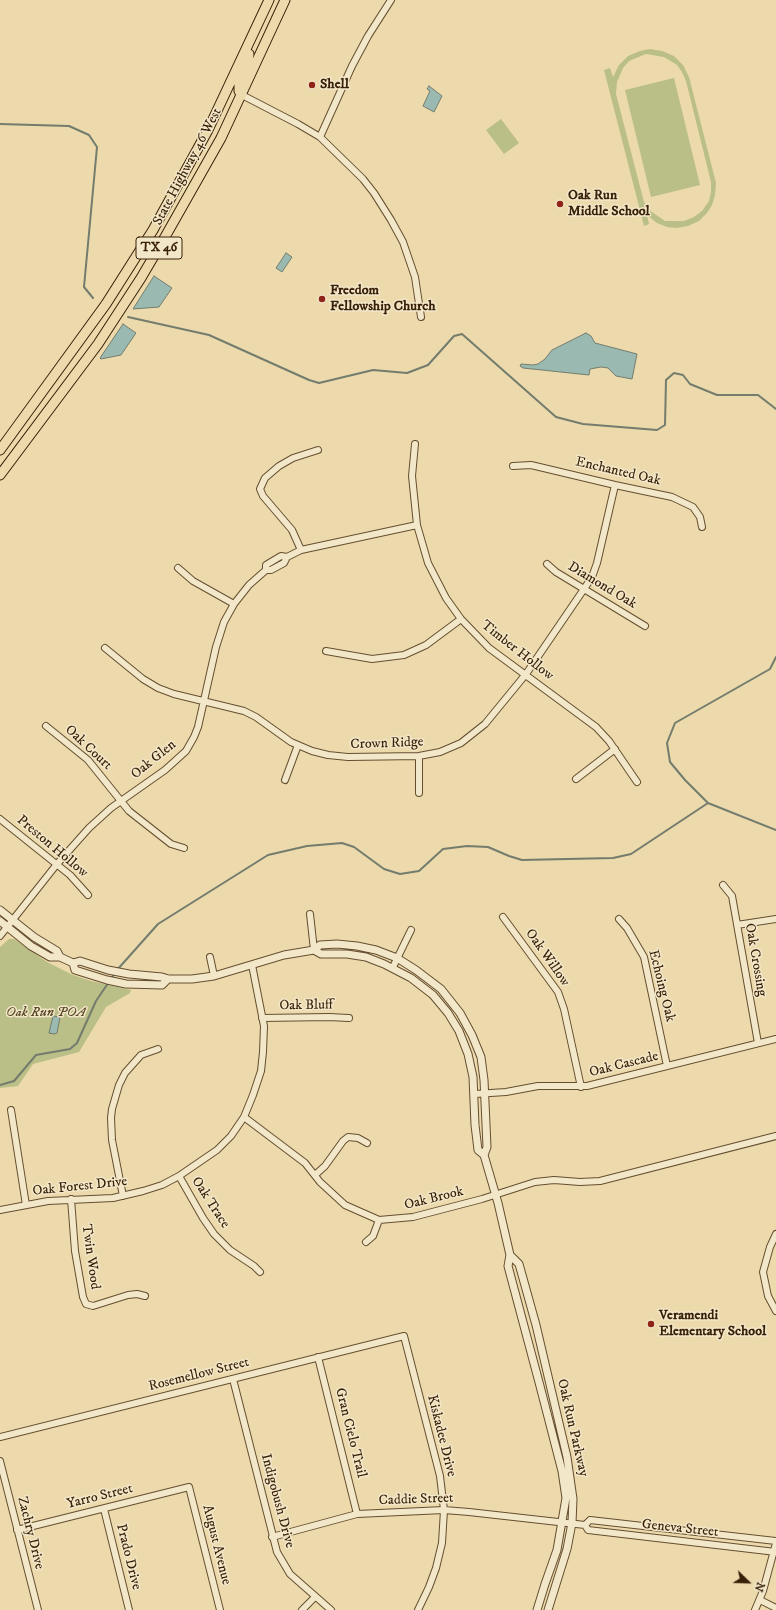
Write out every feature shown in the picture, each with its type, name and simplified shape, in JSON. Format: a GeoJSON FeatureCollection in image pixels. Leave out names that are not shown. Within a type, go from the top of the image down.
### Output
{"type":"FeatureCollection","features":[{"type":"Feature","properties":{"kind":"main road","name":"State Highway 46 West"},"geometry":{"type":"LineString","coordinates":[[0,450],[102,311],[128,270],[193,158],[250,43],[269,0]]}},
{"type":"Feature","properties":{"kind":"main road","name":"State Highway 46 West"},"geometry":{"type":"LineString","coordinates":[[0,475],[98,344],[141,278],[193,190],[242,95],[284,0]]}},
{"type":"Feature","properties":{"kind":"main road"},"geometry":{"type":"LineString","coordinates":[[242,95],[239,91],[239,84],[247,67],[250,43]]}},
{"type":"Feature","properties":{"kind":"street"},"geometry":{"type":"LineString","coordinates":[[320,137],[352,66],[368,36],[391,0]]}},
{"type":"Feature","properties":{"kind":"street"},"geometry":{"type":"LineString","coordinates":[[242,95],[320,137],[363,179],[391,220],[408,256],[418,294],[421,317]]}},
{"type":"Feature","properties":{"kind":"street","name":"Timber Hollow"},"geometry":{"type":"LineString","coordinates":[[415,444],[412,476],[417,525],[424,551],[432,572],[446,598],[461,619],[490,648],[588,720],[602,733],[615,749],[637,782]]}},
{"type":"Feature","properties":{"kind":"street"},"geometry":{"type":"LineString","coordinates":[[301,550],[292,530],[263,496],[260,489],[265,478],[279,466],[293,458],[318,450]]}},
{"type":"Feature","properties":{"kind":"street","name":"Enchanted Oak"},"geometry":{"type":"LineString","coordinates":[[513,466],[531,464],[615,485],[680,499],[698,512],[702,527]]}},
{"type":"Feature","properties":{"kind":"street","name":"Crown Ridge"},"geometry":{"type":"LineString","coordinates":[[105,648],[143,679],[158,688],[174,694],[236,709],[250,714],[298,745],[312,751],[336,756],[418,756],[440,752],[461,743],[479,730],[489,720],[526,674],[592,577],[597,563],[615,485]]}},
{"type":"Feature","properties":{"kind":"street","name":"Oak Glen"},"geometry":{"type":"LineString","coordinates":[[0,936],[57,864],[89,828],[120,801],[165,770],[186,752],[198,727],[220,634],[234,604],[249,585],[266,570],[266,564],[281,556],[287,557],[301,550],[417,525]]}},
{"type":"Feature","properties":{"kind":"street","name":"Diamond Oak"},"geometry":{"type":"LineString","coordinates":[[547,564],[556,572],[645,626]]}},
{"type":"Feature","properties":{"kind":"street"},"geometry":{"type":"LineString","coordinates":[[178,568],[188,578],[234,604]]}},
{"type":"Feature","properties":{"kind":"street"},"geometry":{"type":"LineString","coordinates":[[326,651],[372,659],[404,655],[426,646],[461,619]]}},
{"type":"Feature","properties":{"kind":"street","name":"Oak Court"},"geometry":{"type":"LineString","coordinates":[[46,726],[88,760],[129,811],[166,840],[175,846],[184,848]]}},
{"type":"Feature","properties":{"kind":"street"},"geometry":{"type":"LineString","coordinates":[[285,780],[298,745]]}},
{"type":"Feature","properties":{"kind":"street"},"geometry":{"type":"LineString","coordinates":[[576,779],[615,749]]}},
{"type":"Feature","properties":{"kind":"street"},"geometry":{"type":"LineString","coordinates":[[418,756],[419,793]]}},
{"type":"Feature","properties":{"kind":"street","name":"Preston Hollow"},"geometry":{"type":"LineString","coordinates":[[0,819],[76,880],[88,895]]}},
{"type":"Feature","properties":{"kind":"street","name":"Oak Crossing"},"geometry":{"type":"LineString","coordinates":[[723,885],[732,896],[758,1043]]}},
{"type":"Feature","properties":{"kind":"street","name":"Oak Run Parkway"},"geometry":{"type":"LineString","coordinates":[[0,910],[34,937],[57,950],[60,957]]}},
{"type":"Feature","properties":{"kind":"street"},"geometry":{"type":"LineString","coordinates":[[310,914],[314,950]]}},
{"type":"Feature","properties":{"kind":"street","name":"Oak Willow"},"geometry":{"type":"LineString","coordinates":[[503,917],[558,992],[564,1009],[581,1087]]}},
{"type":"Feature","properties":{"kind":"street","name":"Echoing Oak"},"geometry":{"type":"LineString","coordinates":[[619,918],[628,928],[644,957],[667,1066]]}},
{"type":"Feature","properties":{"kind":"street"},"geometry":{"type":"LineString","coordinates":[[737,925],[776,919]]}},
{"type":"Feature","properties":{"kind":"street","name":"Oak Run Parkway"},"geometry":{"type":"LineString","coordinates":[[0,921],[31,946],[50,957],[60,957],[73,963],[80,961],[94,966],[129,974],[162,977],[168,979],[192,979],[214,976],[284,956],[314,950],[320,945],[348,945],[376,950],[397,958],[434,983],[460,1013],[472,1035],[481,1057],[485,1094],[487,1147],[484,1154],[510,1254],[508,1266],[540,1386],[564,1484],[566,1498],[557,1550],[537,1610]]}},
{"type":"Feature","properties":{"kind":"street"},"geometry":{"type":"LineString","coordinates":[[393,968],[411,930]]}},
{"type":"Feature","properties":{"kind":"street","name":"Oak Run Parkway"},"geometry":{"type":"LineString","coordinates":[[314,950],[321,954],[348,954],[366,957],[393,968],[425,988],[440,1003],[454,1022],[468,1054],[475,1094],[478,1150],[484,1154]]}},
{"type":"Feature","properties":{"kind":"street"},"geometry":{"type":"LineString","coordinates":[[210,957],[214,976]]}},
{"type":"Feature","properties":{"kind":"street","name":"Oak Run Parkway"},"geometry":{"type":"LineString","coordinates":[[73,963],[75,970],[91,976],[126,984],[162,984],[168,979]]}},
{"type":"Feature","properties":{"kind":"street","name":"Oak Forest Drive"},"geometry":{"type":"LineString","coordinates":[[0,1210],[48,1201],[103,1199],[153,1189],[179,1176],[217,1150],[231,1136],[244,1116],[261,1072],[264,1026],[252,965]]}},
{"type":"Feature","properties":{"kind":"street","name":"Oak Bluff"},"geometry":{"type":"LineString","coordinates":[[262,1018],[350,1018]]}},
{"type":"Feature","properties":{"kind":"street","name":"Oak Cascade"},"geometry":{"type":"LineString","coordinates":[[475,1094],[506,1092],[538,1086],[581,1087],[776,1039]]}},
{"type":"Feature","properties":{"kind":"street"},"geometry":{"type":"LineString","coordinates":[[123,1196],[112,1140],[110,1118],[112,1109],[119,1085],[125,1073],[141,1055],[158,1049]]}},
{"type":"Feature","properties":{"kind":"street"},"geometry":{"type":"LineString","coordinates":[[11,1110],[26,1205]]}},
{"type":"Feature","properties":{"kind":"street","name":"Oak Brook"},"geometry":{"type":"LineString","coordinates":[[244,1116],[305,1163],[320,1182],[345,1205],[379,1220],[413,1217],[535,1182],[554,1180],[589,1182],[638,1174],[776,1136]]}},
{"type":"Feature","properties":{"kind":"street"},"geometry":{"type":"LineString","coordinates":[[315,1175],[325,1166],[343,1141],[348,1137],[358,1138],[367,1143]]}},
{"type":"Feature","properties":{"kind":"street","name":"Oak Trace"},"geometry":{"type":"LineString","coordinates":[[179,1176],[214,1234],[230,1250],[260,1272]]}},
{"type":"Feature","properties":{"kind":"street","name":"Twin Wood"},"geometry":{"type":"LineString","coordinates":[[71,1199],[75,1251],[83,1297],[86,1304],[93,1306],[128,1295],[137,1294],[145,1296]]}},
{"type":"Feature","properties":{"kind":"street"},"geometry":{"type":"LineString","coordinates":[[366,1242],[373,1236],[379,1220]]}},
{"type":"Feature","properties":{"kind":"street"},"geometry":{"type":"LineString","coordinates":[[776,1234],[770,1246],[763,1272],[768,1296],[776,1311]]}},
{"type":"Feature","properties":{"kind":"street","name":"Oak Run Parkway"},"geometry":{"type":"LineString","coordinates":[[510,1254],[519,1264],[536,1325],[567,1457],[574,1499],[572,1523],[567,1549],[548,1610]]}},
{"type":"Feature","properties":{"kind":"street","name":"Rosemellow Street"},"geometry":{"type":"LineString","coordinates":[[0,1437],[404,1336]]}},
{"type":"Feature","properties":{"kind":"street","name":"Kiskadee Drive"},"geometry":{"type":"LineString","coordinates":[[404,1336],[440,1476],[444,1510],[442,1543],[436,1568],[430,1587],[418,1610]]}},
{"type":"Feature","properties":{"kind":"street","name":"Gran Cielo Trail"},"geometry":{"type":"LineString","coordinates":[[318,1357],[357,1514]]}},
{"type":"Feature","properties":{"kind":"street","name":"Indigobush Drive"},"geometry":{"type":"LineString","coordinates":[[233,1379],[276,1552],[290,1574],[332,1610]]}},
{"type":"Feature","properties":{"kind":"street"},"geometry":{"type":"LineString","coordinates":[[540,1386],[549,1384]]}},
{"type":"Feature","properties":{"kind":"street","name":"Zachry Drive"},"geometry":{"type":"LineString","coordinates":[[0,1461],[38,1610]]}},
{"type":"Feature","properties":{"kind":"street","name":"Yarro Street"},"geometry":{"type":"LineString","coordinates":[[18,1530],[189,1487]]}},
{"type":"Feature","properties":{"kind":"street","name":"August Avenue"},"geometry":{"type":"LineString","coordinates":[[189,1487],[220,1610]]}},
{"type":"Feature","properties":{"kind":"street","name":"Prado Drive"},"geometry":{"type":"LineString","coordinates":[[104,1509],[129,1610]]}},
{"type":"Feature","properties":{"kind":"street","name":"Caddie Street"},"geometry":{"type":"LineString","coordinates":[[272,1537],[357,1514],[444,1510],[563,1522]]}},
{"type":"Feature","properties":{"kind":"street","name":"Geneva Street"},"geometry":{"type":"LineString","coordinates":[[585,1525],[590,1520],[776,1542]]}},
{"type":"Feature","properties":{"kind":"street","name":"Geneva Street"},"geometry":{"type":"LineString","coordinates":[[563,1522],[585,1525],[588,1530],[775,1552]]}},
{"type":"Feature","properties":{"kind":"street"},"geometry":{"type":"LineString","coordinates":[[755,1610],[760,1600],[775,1552],[776,1542]]}},
{"type":"Feature","properties":{"kind":"street"},"geometry":{"type":"LineString","coordinates":[[302,1610],[315,1597]]}},
{"type":"Feature","properties":{"kind":"street"},"geometry":{"type":"LineString","coordinates":[[760,1600],[776,1608]]}},
{"type":"Feature","properties":{"kind":"green space"},"geometry":{"type":"Polygon","coordinates":[[[650,49],[662,51],[674,56],[683,65],[689,77],[716,183],[712,205],[707,213],[699,221],[688,226],[677,228],[667,227],[657,223],[647,215],[649,224],[644,226],[604,70],[610,68],[613,77],[619,65],[628,56],[650,49]],[[646,54],[629,61],[623,68],[617,82],[616,94],[644,202],[649,210],[665,221],[684,221],[694,217],[702,211],[709,201],[711,182],[686,81],[677,65],[664,57],[646,54]]]}},
{"type":"Feature","properties":{"kind":"green space"},"geometry":{"type":"Polygon","coordinates":[[[674,78],[700,185],[651,197],[625,90],[674,78]]]}},
{"type":"Feature","properties":{"kind":"green space"},"geometry":{"type":"Polygon","coordinates":[[[501,119],[519,143],[504,154],[486,130],[501,119]]]}},
{"type":"Feature","properties":{"kind":"green space","name":"Oak Run POA"},"geometry":{"type":"Polygon","coordinates":[[[9,939],[14,939],[47,962],[73,975],[91,981],[131,990],[130,993],[106,1007],[79,1052],[33,1064],[18,1086],[0,1088],[0,947],[9,939]]]}},
{"type":"Feature","properties":{"kind":"water"},"geometry":{"type":"Polygon","coordinates":[[[429,86],[442,96],[434,112],[423,106],[430,91],[427,89],[429,86]]]}},
{"type":"Feature","properties":{"kind":"water"},"geometry":{"type":"Polygon","coordinates":[[[286,253],[292,257],[282,272],[276,268],[286,253]]]}},
{"type":"Feature","properties":{"kind":"water"},"geometry":{"type":"Polygon","coordinates":[[[154,276],[172,288],[159,307],[133,309],[154,276]]]}},
{"type":"Feature","properties":{"kind":"water"},"geometry":{"type":"Polygon","coordinates":[[[123,324],[136,333],[121,355],[101,359],[100,358],[123,324]]]}},
{"type":"Feature","properties":{"kind":"water"},"geometry":{"type":"Polygon","coordinates":[[[586,333],[591,336],[595,343],[637,354],[632,379],[616,376],[608,368],[601,367],[590,369],[589,375],[523,368],[520,366],[521,364],[538,364],[545,359],[552,350],[586,333]]]}},
{"type":"Feature","properties":{"kind":"water"},"geometry":{"type":"Polygon","coordinates":[[[53,1016],[60,1017],[57,1033],[54,1034],[49,1033],[53,1016]]]}},
{"type":"Feature","properties":{"kind":"waterway"},"geometry":{"type":"LineString","coordinates":[[0,124],[69,126],[89,135],[97,147],[84,287],[93,298]]}},
{"type":"Feature","properties":{"kind":"waterway"},"geometry":{"type":"LineString","coordinates":[[128,317],[209,335],[309,380],[319,383],[373,370],[407,373],[428,365],[454,336],[462,334],[556,417],[583,424],[657,430],[665,425],[666,380],[674,373],[683,375],[690,384],[717,395],[758,395],[776,409]]}},
{"type":"Feature","properties":{"kind":"waterway"},"geometry":{"type":"LineString","coordinates":[[776,657],[770,669],[675,723],[667,743],[670,762],[685,780],[708,803],[776,830]]}},
{"type":"Feature","properties":{"kind":"waterway"},"geometry":{"type":"LineString","coordinates":[[117,970],[158,924],[268,855],[307,846],[342,843],[354,847],[384,869],[400,874],[419,871],[443,849],[467,846],[488,847],[522,860],[613,858],[631,854],[708,803]]}},
{"type":"Feature","properties":{"kind":"waterway"},"geometry":{"type":"LineString","coordinates":[[0,1085],[14,1081],[36,1055],[70,1049],[77,1043],[96,1001],[115,973]]}},
{"type":"Feature","properties":{"kind":"place","name":"Shell"},"geometry":{"type":"Point","coordinates":[312,85]}},
{"type":"Feature","properties":{"kind":"place","name":"Oak Run Middle School"},"geometry":{"type":"Point","coordinates":[560,204]}},
{"type":"Feature","properties":{"kind":"place","name":"Freedom Fellowship Church"},"geometry":{"type":"Point","coordinates":[322,299]}},
{"type":"Feature","properties":{"kind":"place","name":"Veramendi Elementary School"},"geometry":{"type":"Point","coordinates":[651,1324]}}]}
